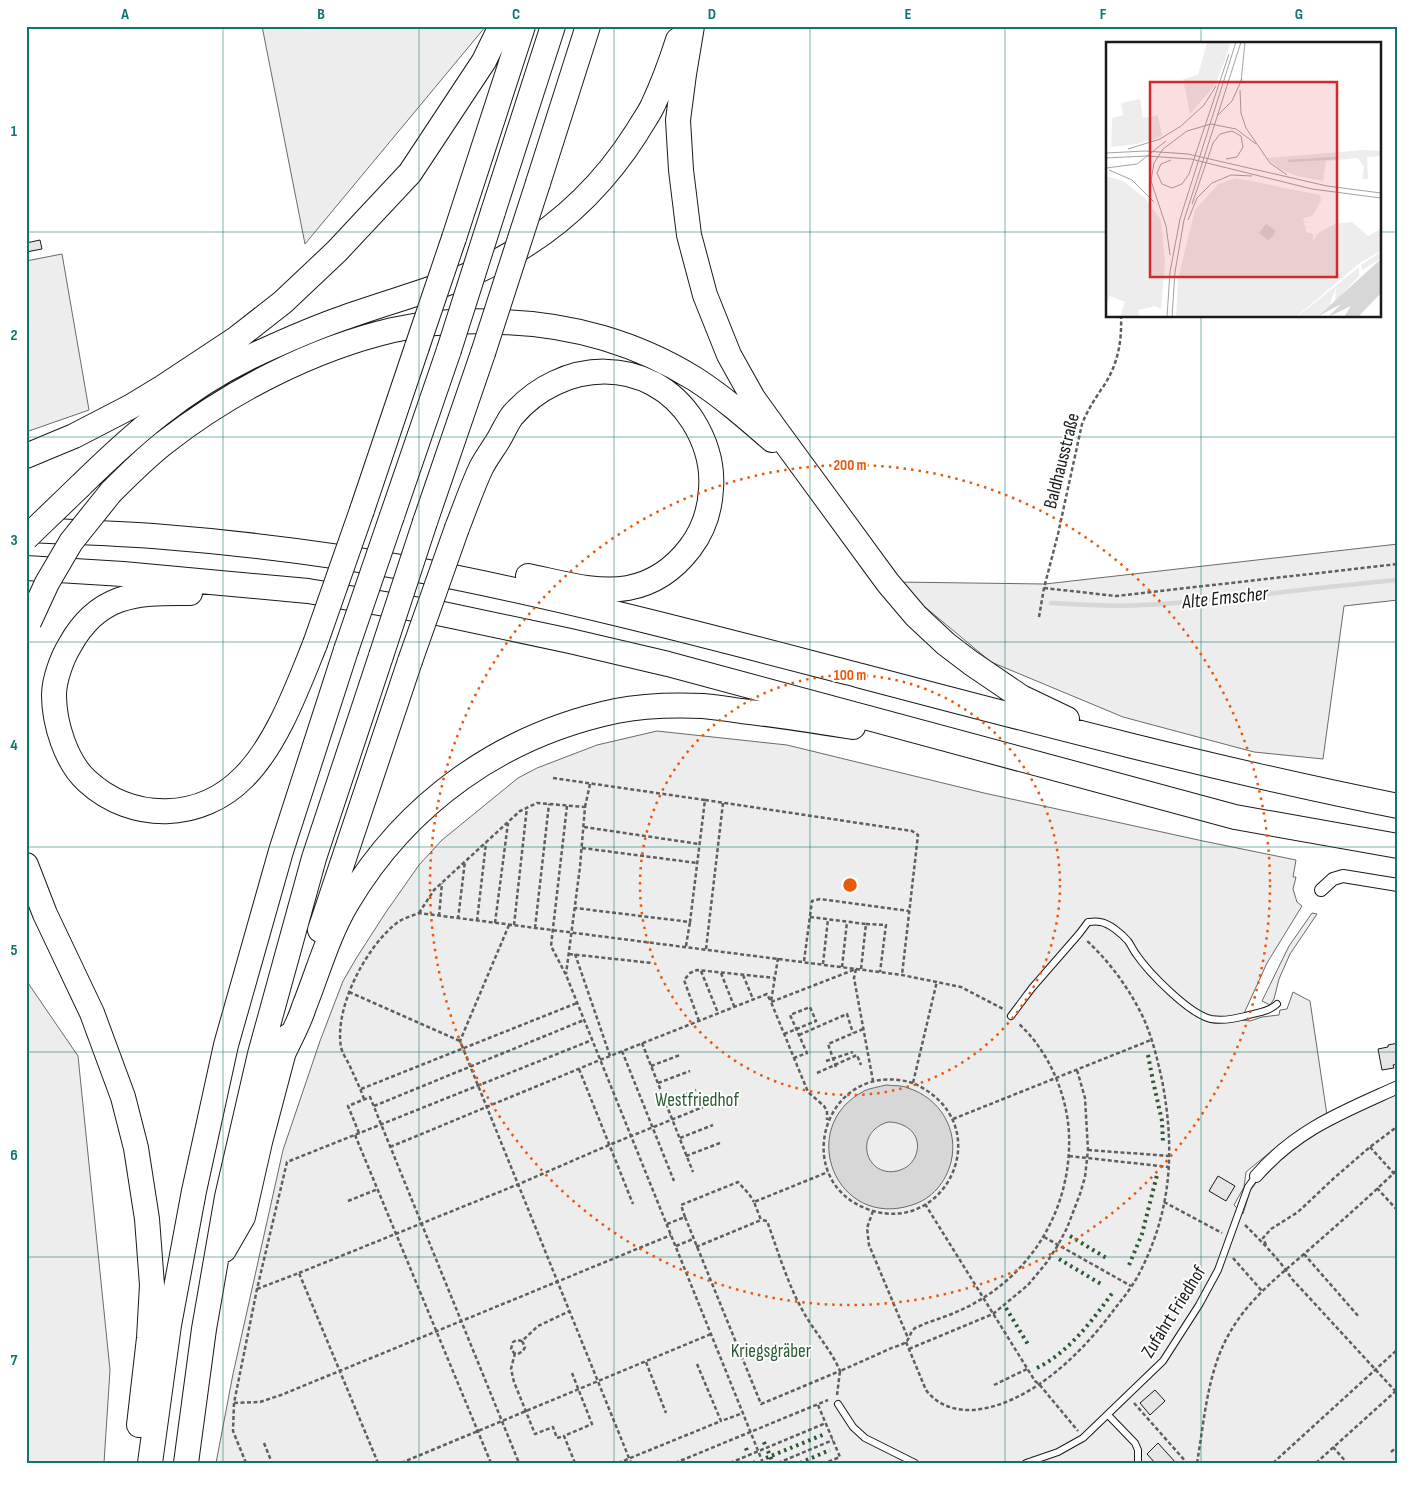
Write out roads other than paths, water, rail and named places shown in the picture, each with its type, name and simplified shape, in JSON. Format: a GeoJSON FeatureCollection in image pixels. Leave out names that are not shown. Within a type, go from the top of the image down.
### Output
{"type":"FeatureCollection","features":[{"type":"Feature","properties":{"kind":"highway"},"geometry":{"type":"LineString","coordinates":[[26,456],[74,436],[138,402],[237,338],[283,302],[337,251],[410,173],[484,62],[501,26]]}},
{"type":"Feature","properties":{"kind":"highway"},"geometry":{"type":"LineString","coordinates":[[308,591],[148,594],[119,600],[106,606],[84,624],[67,650],[60,665],[54,694],[58,730],[69,758],[87,781],[109,797],[131,807],[165,812],[197,807],[223,794],[245,777],[268,747],[292,701],[315,644],[454,238],[522,26]]}},
{"type":"Feature","properties":{"kind":"highway"},"geometry":{"type":"LineString","coordinates":[[150,1463],[174,1296],[194,1191],[226,1045],[281,851],[346,650],[449,350],[553,26]]}},
{"type":"Feature","properties":{"kind":"highway"},"geometry":{"type":"LineString","coordinates":[[186,1463],[204,1329],[227,1197],[262,1045],[314,858],[483,353],[588,26]]}},
{"type":"Feature","properties":{"kind":"highway"},"geometry":{"type":"LineString","coordinates":[[26,538],[119,448],[156,417],[218,374],[310,330],[469,274],[502,259],[537,238],[568,214],[598,184],[627,148],[653,106],[682,26]]}},
{"type":"Feature","properties":{"kind":"highway"},"geometry":{"type":"LineString","coordinates":[[692,26],[678,120],[681,170],[689,235],[705,295],[729,355],[753,398],[888,583],[916,616],[946,644],[1021,697],[1113,741]]}},
{"type":"Feature","properties":{"kind":"highway"},"geometry":{"type":"LineString","coordinates":[[28,627],[47,583],[71,542],[111,492],[147,457],[178,433],[226,401],[278,372],[333,349],[376,334],[408,327],[462,321],[519,322],[570,329],[618,342],[658,359],[695,379],[731,404],[805,470]]}},
{"type":"Feature","properties":{"kind":"highway"},"geometry":{"type":"LineString","coordinates":[[216,1264],[243,1218],[260,1142],[294,1009],[410,661],[457,528],[482,467],[512,417],[535,395],[575,375],[591,372],[609,371],[646,380],[674,398],[690,415],[699,429],[709,455],[712,470],[711,498],[707,514],[695,542],[676,564],[654,580],[643,585],[612,590],[582,587],[455,563],[415,570]]}},
{"type":"Feature","properties":{"kind":"highway"},"geometry":{"type":"LineString","coordinates":[[26,530],[153,536],[247,545],[313,553],[415,570],[581,604],[1113,741],[1249,774],[1398,806]]}},
{"type":"Feature","properties":{"kind":"highway"},"geometry":{"type":"LineString","coordinates":[[26,568],[123,574],[308,591],[438,613],[668,664],[1235,816],[1398,846]]}},
{"type":"Feature","properties":{"kind":"highway"},"geometry":{"type":"LineString","coordinates":[[284,1052],[304,1010],[320,962],[336,924],[360,882],[377,860],[403,828],[448,787],[489,760],[531,739],[571,724],[617,711],[704,706],[961,742]]}},
{"type":"Feature","properties":{"kind":"highway"},"geometry":{"type":"LineString","coordinates":[[26,865],[45,914],[92,1012],[123,1097],[136,1148],[147,1219],[152,1285],[149,1338],[135,1463]]}},
{"type":"Feature","properties":{"kind":"highway"},"geometry":{"type":"LineString","coordinates":[[26,909],[53,953],[107,1053]]}},
{"type":"Feature","properties":{"kind":"street"},"geometry":{"type":"LineString","coordinates":[[1321,890],[1333,880],[1343,876],[1398,885]]}},
{"type":"Feature","properties":{"kind":"street"},"geometry":{"type":"LineString","coordinates":[[1256,1176],[1269,1161],[1289,1144],[1322,1122],[1398,1087]]}},
{"type":"Feature","properties":{"kind":"lane"},"geometry":{"type":"LineString","coordinates":[[1011,1016],[1088,922],[1100,922],[1117,930],[1129,942],[1135,953],[1147,967],[1182,1003],[1209,1019],[1239,1018],[1273,1008],[1277,1004]]}},
{"type":"Feature","properties":{"kind":"lane","name":"Zufahrt Friedhof"},"geometry":{"type":"LineString","coordinates":[[1026,1463],[1058,1452],[1083,1438],[1164,1361],[1199,1305],[1218,1270],[1248,1187],[1256,1176]]}},
{"type":"Feature","properties":{"kind":"lane"},"geometry":{"type":"LineString","coordinates":[[837,1400],[853,1428],[865,1438],[915,1463]]}},
{"type":"Feature","properties":{"kind":"lane"},"geometry":{"type":"LineString","coordinates":[[1108,1415],[1135,1443],[1138,1450],[1138,1463]]}},
{"type":"Feature","properties":{"kind":"waterway","name":"Alte Emscher"},"geometry":{"type":"LineString","coordinates":[[1051,603],[1120,606],[1175,603],[1398,580]]}},
{"type":"Feature","properties":{"kind":"park label","name":"Westfriedhof"},"geometry":{"type":"Point","coordinates":[697,1100]}},
{"type":"Feature","properties":{"kind":"park label","name":"Kriegsgräber"},"geometry":{"type":"Point","coordinates":[771,1351]}}]}
